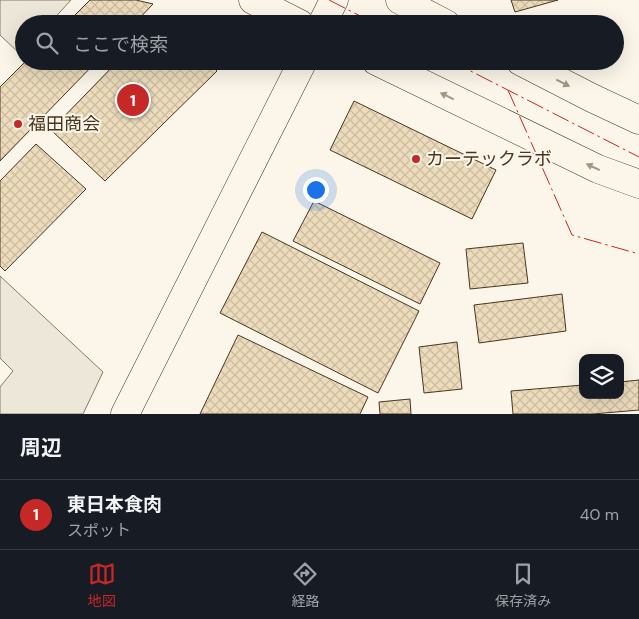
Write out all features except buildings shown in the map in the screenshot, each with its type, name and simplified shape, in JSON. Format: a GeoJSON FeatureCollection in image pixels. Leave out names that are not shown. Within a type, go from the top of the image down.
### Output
{"type":"FeatureCollection","features":[{"type":"Feature","properties":{"kind":"street"},"geometry":{"type":"LineString","coordinates":[[253,0],[282,15]]}},
{"type":"Feature","properties":{"kind":"street"},"geometry":{"type":"LineString","coordinates":[[326,15],[334,0]]}},
{"type":"Feature","properties":{"kind":"street"},"geometry":{"type":"LineString","coordinates":[[400,0],[429,15]]}},
{"type":"Feature","properties":{"kind":"street"},"geometry":{"type":"LineString","coordinates":[[125,414],[298,70]]}},
{"type":"Feature","properties":{"kind":"street"},"geometry":{"type":"LineString","coordinates":[[394,70],[598,170],[639,184]]}},
{"type":"Feature","properties":{"kind":"street"},"geometry":{"type":"LineString","coordinates":[[538,70],[639,120]]}},
{"type":"Feature","properties":{"kind":"shaded area"},"geometry":{"type":"Polygon","coordinates":[[[0,0],[71,0],[57,15],[15,15],[15,49],[0,35],[0,0]]]}},
{"type":"Feature","properties":{"kind":"shaded area"},"geometry":{"type":"Polygon","coordinates":[[[0,276],[103,372],[83,414],[0,414],[0,387],[13,371],[0,358],[0,276]]]}},
{"type":"Feature","properties":{"kind":"power"},"geometry":{"type":"LineString","coordinates":[[329,0],[358,15]]}},
{"type":"Feature","properties":{"kind":"power"},"geometry":{"type":"LineString","coordinates":[[469,70],[639,157]]}},
{"type":"Feature","properties":{"kind":"power"},"geometry":{"type":"LineString","coordinates":[[508,90],[572,235],[639,254]]}},
{"type":"Feature","properties":{"kind":"place","name":"東日本食肉"},"geometry":{"type":"Point","coordinates":[133,100]}},
{"type":"Feature","properties":{"kind":"place","name":"福田商会"},"geometry":{"type":"Point","coordinates":[18,124]}},
{"type":"Feature","properties":{"kind":"place","name":"カーテックラボ"},"geometry":{"type":"Point","coordinates":[416,159]}}]}
